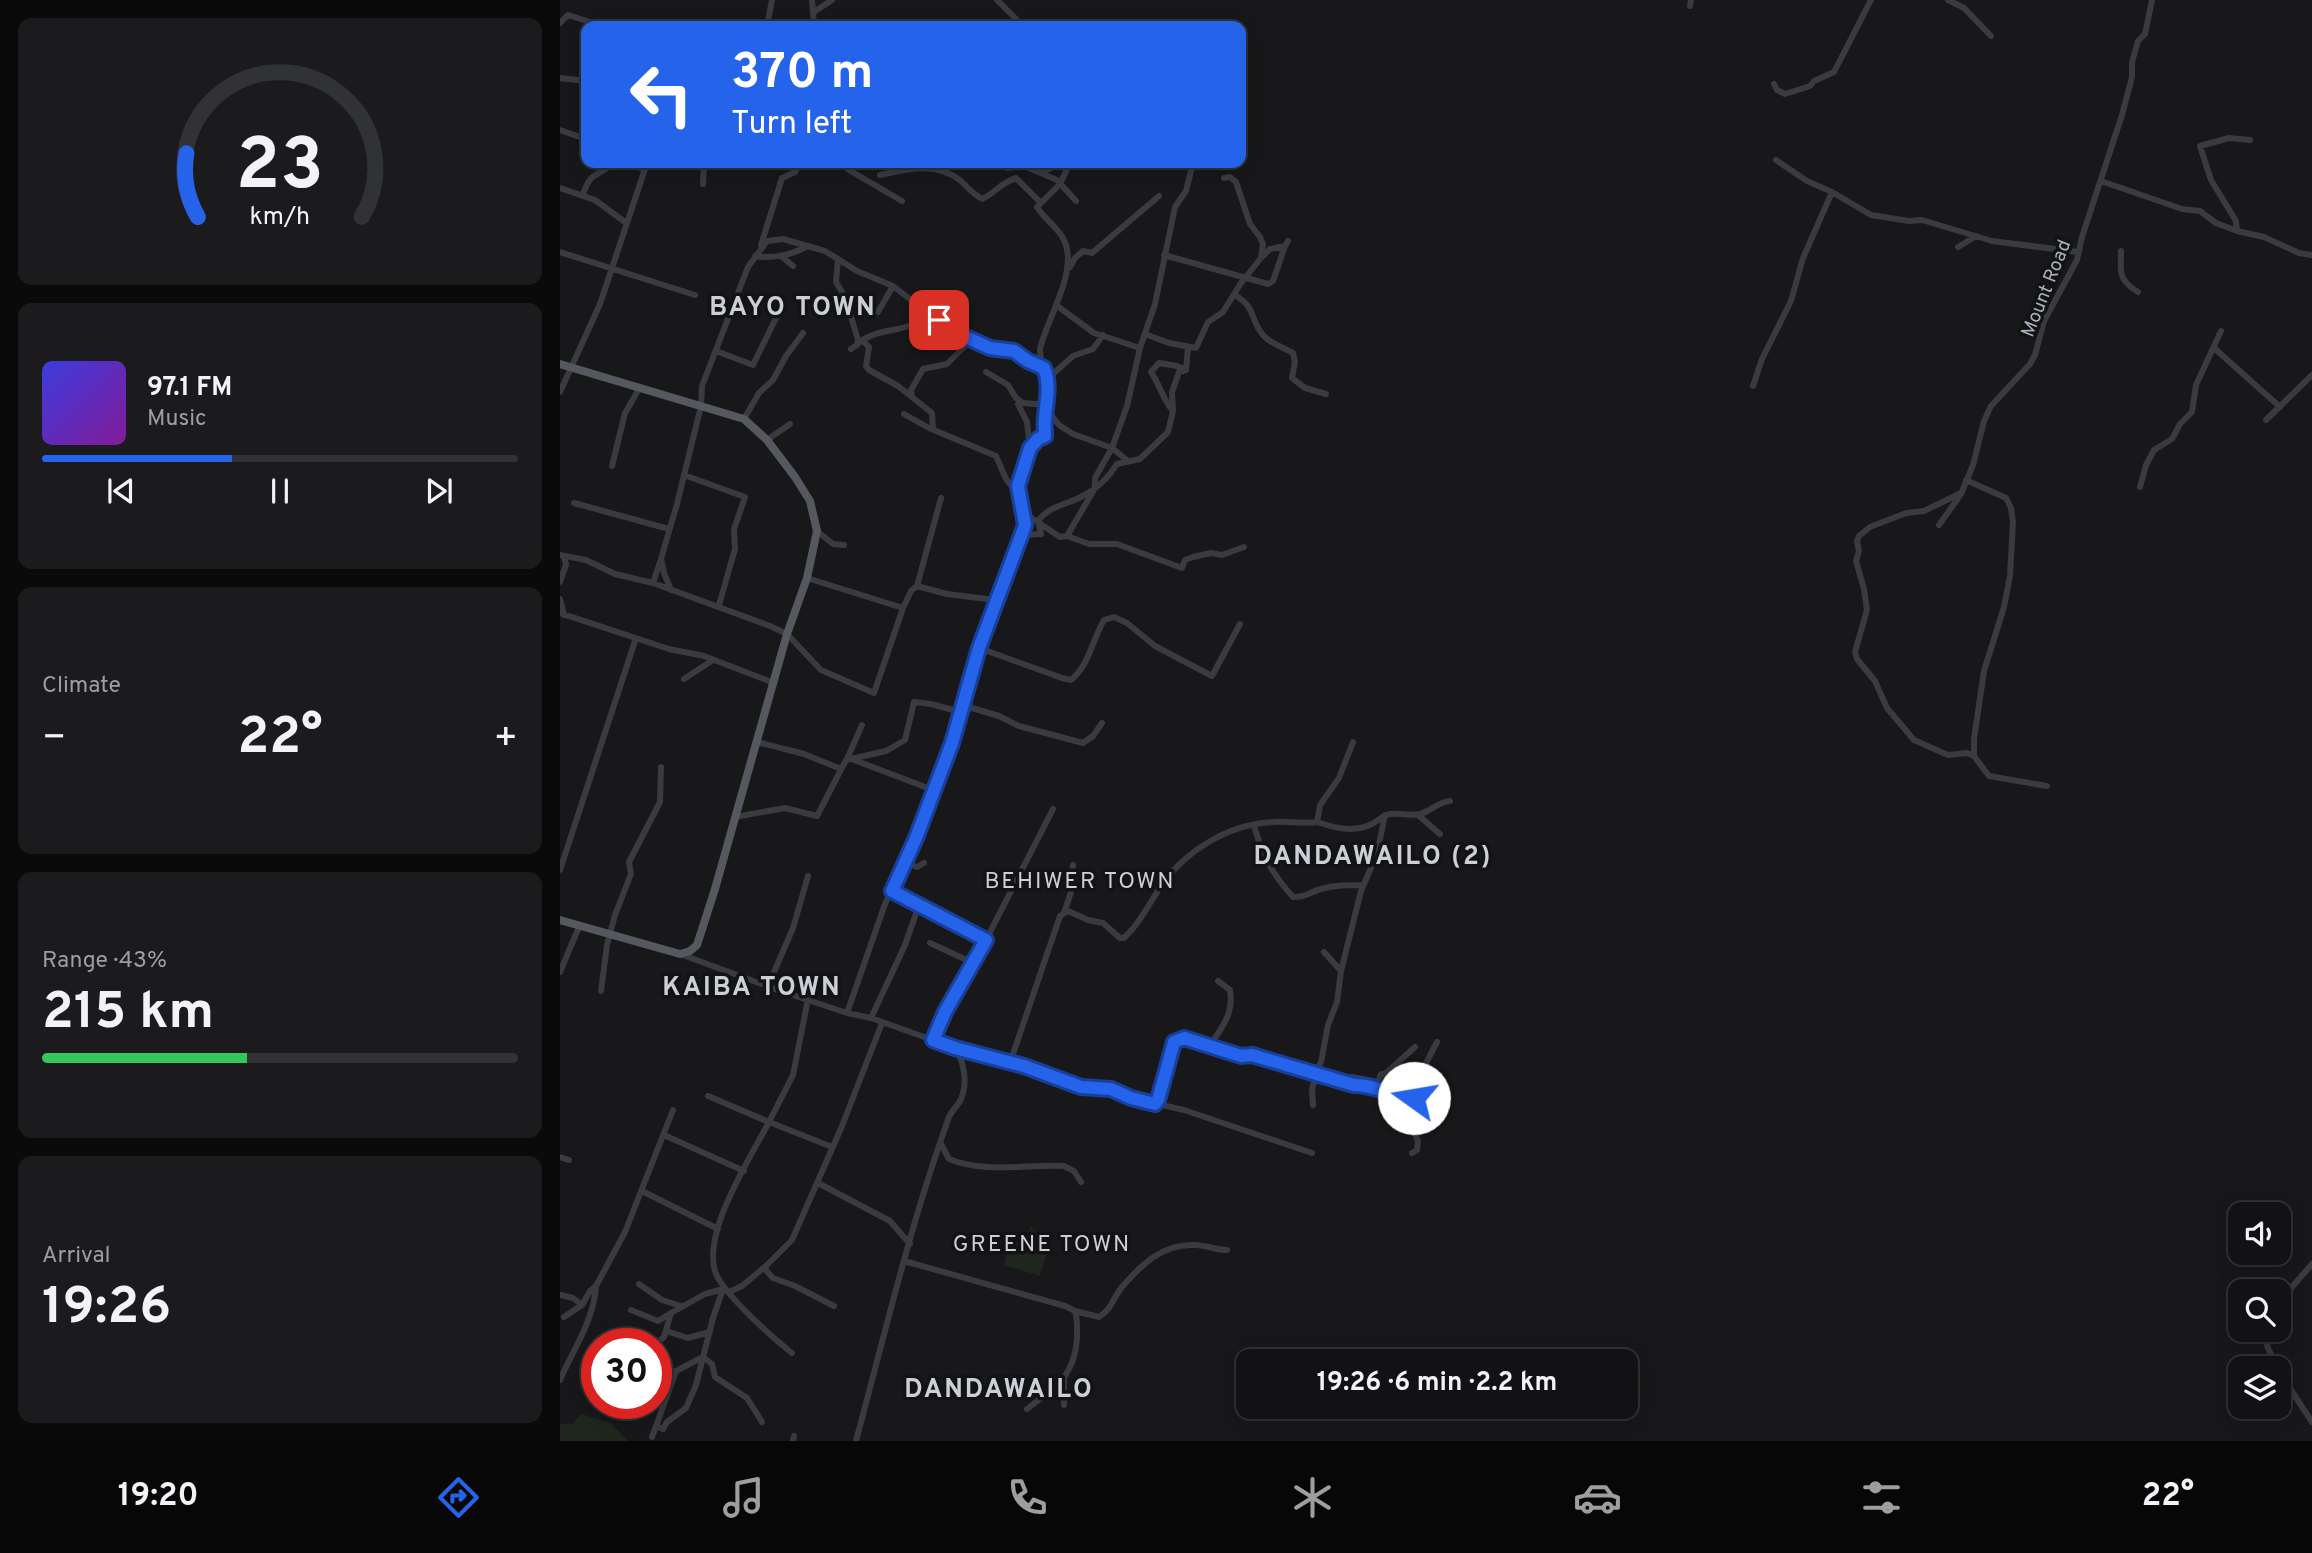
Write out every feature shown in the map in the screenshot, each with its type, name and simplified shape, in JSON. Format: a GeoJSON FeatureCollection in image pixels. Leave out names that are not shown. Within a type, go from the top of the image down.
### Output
{"type":"FeatureCollection","features":[{"type":"Feature","properties":{"kind":"main road"},"geometry":{"type":"LineString","coordinates":[[560,364],[744,419],[767,440],[810,501],[817,531],[807,578],[787,634],[697,945],[680,954],[560,920]]}},
{"type":"Feature","properties":{"kind":"street"},"geometry":{"type":"LineString","coordinates":[[768,21],[772,0]]}},
{"type":"Feature","properties":{"kind":"street"},"geometry":{"type":"LineString","coordinates":[[812,0],[813,21]]}},
{"type":"Feature","properties":{"kind":"street"},"geometry":{"type":"LineString","coordinates":[[814,12],[832,0]]}},
{"type":"Feature","properties":{"kind":"street"},"geometry":{"type":"LineString","coordinates":[[997,0],[1018,21]]}},
{"type":"Feature","properties":{"kind":"street"},"geometry":{"type":"LineString","coordinates":[[1774,84],[1777,90],[1785,94],[1794,93],[1834,72],[1871,0]]}},
{"type":"Feature","properties":{"kind":"street"},"geometry":{"type":"LineString","coordinates":[[1948,0],[1964,8],[1991,36]]}},
{"type":"Feature","properties":{"kind":"street","name":"Mount Road"},"geometry":{"type":"LineString","coordinates":[[1939,525],[1961,494],[1973,465],[1983,421],[1991,407],[2030,364],[2044,321],[2077,260],[2127,99],[2132,78],[2132,62],[2138,41],[2145,34],[2152,0]]}},
{"type":"Feature","properties":{"kind":"street"},"geometry":{"type":"LineString","coordinates":[[560,23],[568,15],[587,21]]}},
{"type":"Feature","properties":{"kind":"street"},"geometry":{"type":"LineString","coordinates":[[560,78],[581,80]]}},
{"type":"Feature","properties":{"kind":"street"},"geometry":{"type":"LineString","coordinates":[[560,130],[581,137]]}},
{"type":"Feature","properties":{"kind":"street"},"geometry":{"type":"LineString","coordinates":[[2237,231],[2236,221],[2211,180],[2200,146],[2229,138],[2250,141]]}},
{"type":"Feature","properties":{"kind":"street"},"geometry":{"type":"LineString","coordinates":[[1776,160],[1807,181],[1871,215],[1909,221],[1922,220],[2016,245],[2078,252]]}},
{"type":"Feature","properties":{"kind":"street"},"geometry":{"type":"LineString","coordinates":[[583,194],[588,179],[608,168]]}},
{"type":"Feature","properties":{"kind":"street"},"geometry":{"type":"LineString","coordinates":[[560,392],[600,304],[625,222],[647,168]]}},
{"type":"Feature","properties":{"kind":"street"},"geometry":{"type":"LineString","coordinates":[[703,184],[704,168]]}},
{"type":"Feature","properties":{"kind":"street"},"geometry":{"type":"LineString","coordinates":[[653,583],[684,475],[701,406],[702,386],[748,267],[761,247],[782,178],[795,172],[797,168]]}},
{"type":"Feature","properties":{"kind":"street"},"geometry":{"type":"LineString","coordinates":[[848,168],[902,201]]}},
{"type":"Feature","properties":{"kind":"street"},"geometry":{"type":"LineString","coordinates":[[880,174],[909,168],[936,169],[960,181],[982,199],[995,193],[1004,182],[1016,178],[1041,202]]}},
{"type":"Feature","properties":{"kind":"street"},"geometry":{"type":"LineString","coordinates":[[1030,168],[1060,184],[1076,201]]}},
{"type":"Feature","properties":{"kind":"street"},"geometry":{"type":"LineString","coordinates":[[1041,172],[1051,168]]}},
{"type":"Feature","properties":{"kind":"street"},"geometry":{"type":"LineString","coordinates":[[847,1013],[885,904],[916,838],[952,743],[995,600],[1025,525],[1018,486],[1030,448],[1045,436],[1049,394],[1040,349],[1066,275],[1069,258],[1060,234],[1037,209],[1060,184],[1068,168]]}},
{"type":"Feature","properties":{"kind":"street"},"geometry":{"type":"LineString","coordinates":[[1067,536],[1095,488],[1096,478],[1112,448],[1127,406],[1140,348],[1155,304],[1175,207],[1186,191],[1192,168]]}},
{"type":"Feature","properties":{"kind":"street"},"geometry":{"type":"LineString","coordinates":[[1224,178],[1230,177],[1236,182],[1245,213],[1263,244],[1261,258]]}},
{"type":"Feature","properties":{"kind":"street"},"geometry":{"type":"LineString","coordinates":[[2101,181],[2182,209],[2200,211],[2216,223],[2264,237],[2312,256]]}},
{"type":"Feature","properties":{"kind":"street"},"geometry":{"type":"LineString","coordinates":[[560,188],[595,200],[625,222]]}},
{"type":"Feature","properties":{"kind":"street"},"geometry":{"type":"LineString","coordinates":[[1753,386],[1762,359],[1791,301],[1803,258],[1832,192]]}},
{"type":"Feature","properties":{"kind":"street"},"geometry":{"type":"LineString","coordinates":[[1066,275],[1075,258],[1083,251],[1092,253],[1159,196]]}},
{"type":"Feature","properties":{"kind":"street"},"geometry":{"type":"LineString","coordinates":[[1958,247],[1976,236]]}},
{"type":"Feature","properties":{"kind":"street"},"geometry":{"type":"LineString","coordinates":[[761,247],[773,239],[783,239],[825,251],[850,267],[893,286],[950,330],[990,348],[1014,351],[1044,368]]}},
{"type":"Feature","properties":{"kind":"street"},"geometry":{"type":"LineString","coordinates":[[1145,334],[1159,341],[1196,348],[1208,322],[1223,312],[1245,278],[1261,258],[1270,249],[1286,243],[1273,281],[1268,284],[1262,284],[1245,278],[1164,255]]}},
{"type":"Feature","properties":{"kind":"street"},"geometry":{"type":"LineString","coordinates":[[755,256],[768,258],[806,247]]}},
{"type":"Feature","properties":{"kind":"street"},"geometry":{"type":"LineString","coordinates":[[2121,251],[2121,276],[2126,285],[2137,292]]}},
{"type":"Feature","properties":{"kind":"street"},"geometry":{"type":"LineString","coordinates":[[560,252],[695,295]]}},
{"type":"Feature","properties":{"kind":"street"},"geometry":{"type":"LineString","coordinates":[[779,255],[793,266]]}},
{"type":"Feature","properties":{"kind":"street"},"geometry":{"type":"LineString","coordinates":[[838,259],[836,282],[851,314],[857,345]]}},
{"type":"Feature","properties":{"kind":"street"},"geometry":{"type":"LineString","coordinates":[[837,271],[850,267]]}},
{"type":"Feature","properties":{"kind":"street"},"geometry":{"type":"LineString","coordinates":[[878,312],[893,286]]}},
{"type":"Feature","properties":{"kind":"street"},"geometry":{"type":"LineString","coordinates":[[1235,295],[1248,303],[1255,323],[1263,335],[1293,353],[1295,362],[1292,378],[1305,388],[1326,394]]}},
{"type":"Feature","properties":{"kind":"street"},"geometry":{"type":"LineString","coordinates":[[1056,305],[1094,333],[1140,348]]}},
{"type":"Feature","properties":{"kind":"street"},"geometry":{"type":"LineString","coordinates":[[716,351],[752,365],[778,316]]}},
{"type":"Feature","properties":{"kind":"street"},"geometry":{"type":"LineString","coordinates":[[857,345],[874,333],[909,326],[925,319],[939,320]]}},
{"type":"Feature","properties":{"kind":"street"},"geometry":{"type":"LineString","coordinates":[[2140,487],[2146,465],[2154,450],[2172,439],[2180,424],[2192,412],[2196,385],[2221,331]]}},
{"type":"Feature","properties":{"kind":"street"},"geometry":{"type":"LineString","coordinates":[[744,419],[759,393],[773,380],[803,332]]}},
{"type":"Feature","properties":{"kind":"street"},"geometry":{"type":"LineString","coordinates":[[874,333],[866,366],[898,386],[932,413],[933,429]]}},
{"type":"Feature","properties":{"kind":"street"},"geometry":{"type":"LineString","coordinates":[[1045,381],[1073,356],[1093,349],[1103,335]]}},
{"type":"Feature","properties":{"kind":"street"},"geometry":{"type":"LineString","coordinates":[[913,398],[911,390],[923,369],[947,364],[971,340]]}},
{"type":"Feature","properties":{"kind":"street"},"geometry":{"type":"LineString","coordinates":[[857,345],[869,347],[869,351]]}},
{"type":"Feature","properties":{"kind":"street"},"geometry":{"type":"LineString","coordinates":[[1186,370],[1188,347]]}},
{"type":"Feature","properties":{"kind":"street"},"geometry":{"type":"LineString","coordinates":[[2214,348],[2280,407]]}},
{"type":"Feature","properties":{"kind":"street"},"geometry":{"type":"LineString","coordinates":[[1173,411],[1166,404],[1152,372],[1159,363],[1186,370]]}},
{"type":"Feature","properties":{"kind":"street"},"geometry":{"type":"LineString","coordinates":[[1038,521],[1048,510],[1079,498],[1108,479],[1117,464],[1140,459],[1168,432],[1173,411],[1172,392],[1179,372],[1186,370]]}},
{"type":"Feature","properties":{"kind":"street"},"geometry":{"type":"LineString","coordinates":[[986,372],[1008,385],[1020,401],[1031,405],[1047,405]]}},
{"type":"Feature","properties":{"kind":"street"},"geometry":{"type":"LineString","coordinates":[[2266,420],[2312,374]]}},
{"type":"Feature","properties":{"kind":"street"},"geometry":{"type":"LineString","coordinates":[[612,466],[625,414],[639,389]]}},
{"type":"Feature","properties":{"kind":"street"},"geometry":{"type":"LineString","coordinates":[[1020,401],[1018,404],[1027,422],[1030,448]]}},
{"type":"Feature","properties":{"kind":"street"},"geometry":{"type":"LineString","coordinates":[[1047,405],[1054,420],[1066,430],[1112,448],[1128,461]]}},
{"type":"Feature","properties":{"kind":"street"},"geometry":{"type":"LineString","coordinates":[[904,414],[996,456],[1006,479],[1019,495]]}},
{"type":"Feature","properties":{"kind":"street"},"geometry":{"type":"LineString","coordinates":[[767,440],[790,424]]}},
{"type":"Feature","properties":{"kind":"street"},"geometry":{"type":"LineString","coordinates":[[684,475],[745,497],[734,529],[735,549],[719,606]]}},
{"type":"Feature","properties":{"kind":"street"},"geometry":{"type":"LineString","coordinates":[[1966,480],[2006,499],[2011,508],[2013,522],[2010,576],[2004,607],[1984,671],[1974,755],[1989,776],[2047,786]]}},
{"type":"Feature","properties":{"kind":"street"},"geometry":{"type":"LineString","coordinates":[[1961,494],[1924,511],[1906,513],[1870,527],[1859,536],[1856,561],[1867,610],[1856,652],[1857,659],[1875,681],[1887,708],[1914,740],[1948,755],[1974,755]]}},
{"type":"Feature","properties":{"kind":"street"},"geometry":{"type":"LineString","coordinates":[[560,582],[565,565],[562,556],[586,560],[615,574],[653,583],[719,606],[787,634],[821,670],[874,693],[904,608],[911,591],[917,586],[941,498]]}},
{"type":"Feature","properties":{"kind":"street"},"geometry":{"type":"LineString","coordinates":[[574,503],[669,529]]}},
{"type":"Feature","properties":{"kind":"street"},"geometry":{"type":"LineString","coordinates":[[1021,512],[1060,537],[1067,536],[1089,544],[1117,544],[1182,568],[1185,560],[1193,557],[1210,553],[1222,555],[1244,547]]}},
{"type":"Feature","properties":{"kind":"street"},"geometry":{"type":"LineString","coordinates":[[1021,536],[1041,534],[1038,521]]}},
{"type":"Feature","properties":{"kind":"street"},"geometry":{"type":"LineString","coordinates":[[817,531],[829,541],[844,545]]}},
{"type":"Feature","properties":{"kind":"street"},"geometry":{"type":"LineString","coordinates":[[661,559],[671,590]]}},
{"type":"Feature","properties":{"kind":"street"},"geometry":{"type":"LineString","coordinates":[[807,578],[904,608]]}},
{"type":"Feature","properties":{"kind":"street"},"geometry":{"type":"LineString","coordinates":[[917,586],[947,594],[995,600]]}},
{"type":"Feature","properties":{"kind":"street"},"geometry":{"type":"LineString","coordinates":[[560,599],[562,614],[713,660],[774,683]]}},
{"type":"Feature","properties":{"kind":"street"},"geometry":{"type":"LineString","coordinates":[[979,648],[1071,680],[1089,657],[1104,620],[1114,617],[1127,623],[1154,646],[1212,676],[1240,624]]}},
{"type":"Feature","properties":{"kind":"street"},"geometry":{"type":"LineString","coordinates":[[560,870],[636,638]]}},
{"type":"Feature","properties":{"kind":"street"},"geometry":{"type":"LineString","coordinates":[[684,679],[713,660]]}},
{"type":"Feature","properties":{"kind":"street"},"geometry":{"type":"LineString","coordinates":[[850,759],[887,751],[905,740],[916,701],[999,716],[1019,726],[1083,743],[1088,741],[1102,723]]}},
{"type":"Feature","properties":{"kind":"street"},"geometry":{"type":"LineString","coordinates":[[735,817],[785,808],[817,816],[841,769],[850,759],[862,725]]}},
{"type":"Feature","properties":{"kind":"street"},"geometry":{"type":"LineString","coordinates":[[757,742],[804,754],[841,769]]}},
{"type":"Feature","properties":{"kind":"street"},"geometry":{"type":"LineString","coordinates":[[1317,822],[1320,806],[1339,778],[1353,742]]}},
{"type":"Feature","properties":{"kind":"street"},"geometry":{"type":"LineString","coordinates":[[850,759],[933,790]]}},
{"type":"Feature","properties":{"kind":"street"},"geometry":{"type":"LineString","coordinates":[[601,991],[609,935],[631,874],[629,862],[660,802],[660,767]]}},
{"type":"Feature","properties":{"kind":"street"},"geometry":{"type":"LineString","coordinates":[[1007,1060],[1013,1054],[1053,933],[1060,916],[1068,911],[1103,923],[1120,938],[1124,938],[1152,905],[1162,886],[1193,852],[1208,841],[1273,822],[1317,822],[1338,830],[1353,829],[1370,825],[1385,815],[1418,815],[1443,801],[1450,801]]}},
{"type":"Feature","properties":{"kind":"street"},"geometry":{"type":"LineString","coordinates":[[933,1040],[945,1012],[986,940],[1053,809]]}},
{"type":"Feature","properties":{"kind":"street"},"geometry":{"type":"LineString","coordinates":[[1313,1105],[1312,1089],[1321,1062],[1328,1025],[1337,1002],[1341,971],[1363,885],[1377,854],[1385,815]]}},
{"type":"Feature","properties":{"kind":"street"},"geometry":{"type":"LineString","coordinates":[[1418,815],[1440,834]]}},
{"type":"Feature","properties":{"kind":"street"},"geometry":{"type":"LineString","coordinates":[[1254,826],[1262,854],[1277,880],[1293,897],[1302,898],[1317,890],[1339,885],[1363,885]]}},
{"type":"Feature","properties":{"kind":"street"},"geometry":{"type":"LineString","coordinates":[[904,863],[917,867],[924,863]]}},
{"type":"Feature","properties":{"kind":"street"},"geometry":{"type":"LineString","coordinates":[[1063,914],[1071,892],[1073,865]]}},
{"type":"Feature","properties":{"kind":"street"},"geometry":{"type":"LineString","coordinates":[[768,986],[793,928],[808,876]]}},
{"type":"Feature","properties":{"kind":"street"},"geometry":{"type":"LineString","coordinates":[[892,891],[986,940]]}},
{"type":"Feature","properties":{"kind":"street"},"geometry":{"type":"LineString","coordinates":[[871,1018],[905,945],[919,905]]}},
{"type":"Feature","properties":{"kind":"street"},"geometry":{"type":"LineString","coordinates":[[560,972],[579,927]]}},
{"type":"Feature","properties":{"kind":"street"},"geometry":{"type":"LineString","coordinates":[[930,943],[973,963]]}},
{"type":"Feature","properties":{"kind":"street"},"geometry":{"type":"LineString","coordinates":[[1324,952],[1341,971]]}},
{"type":"Feature","properties":{"kind":"street"},"geometry":{"type":"LineString","coordinates":[[680,954],[955,1048],[1007,1060],[1081,1087],[1111,1089],[1131,1098],[1184,1110],[1312,1153]]}},
{"type":"Feature","properties":{"kind":"street"},"geometry":{"type":"LineString","coordinates":[[1210,1045],[1226,1022],[1233,1004],[1230,990],[1218,981]]}},
{"type":"Feature","properties":{"kind":"street"},"geometry":{"type":"LineString","coordinates":[[792,1353],[726,1291],[714,1268],[713,1248],[725,1207],[793,1075],[808,999]]}},
{"type":"Feature","properties":{"kind":"street"},"geometry":{"type":"LineString","coordinates":[[631,1310],[658,1321],[705,1294],[742,1286],[792,1240],[842,1126],[882,1023]]}},
{"type":"Feature","properties":{"kind":"street"},"geometry":{"type":"LineString","coordinates":[[1155,1104],[1174,1042],[1184,1038],[1241,1056],[1252,1055],[1354,1085],[1362,1084],[1404,1098],[1414,1098]]}},
{"type":"Feature","properties":{"kind":"street"},"geometry":{"type":"LineString","coordinates":[[1412,1153],[1417,1150],[1418,1141],[1414,1132],[1418,1105],[1414,1098],[1422,1071],[1437,1042]]}},
{"type":"Feature","properties":{"kind":"street"},"geometry":{"type":"LineString","coordinates":[[1333,1078],[1352,1077],[1378,1082],[1381,1074],[1385,1074],[1415,1047]]}},
{"type":"Feature","properties":{"kind":"street"},"geometry":{"type":"LineString","coordinates":[[856,1441],[904,1261],[951,1113],[961,1100],[964,1067],[955,1048]]}},
{"type":"Feature","properties":{"kind":"street"},"geometry":{"type":"LineString","coordinates":[[708,1096],[832,1147]]}},
{"type":"Feature","properties":{"kind":"street"},"geometry":{"type":"LineString","coordinates":[[560,1380],[575,1345],[586,1328],[596,1286],[625,1231],[673,1110]]}},
{"type":"Feature","properties":{"kind":"street"},"geometry":{"type":"LineString","coordinates":[[664,1135],[744,1171]]}},
{"type":"Feature","properties":{"kind":"street"},"geometry":{"type":"LineString","coordinates":[[941,1142],[949,1159],[958,1162],[994,1168],[1064,1166],[1073,1171],[1081,1182]]}},
{"type":"Feature","properties":{"kind":"street"},"geometry":{"type":"LineString","coordinates":[[560,1157],[569,1160]]}},
{"type":"Feature","properties":{"kind":"street"},"geometry":{"type":"LineString","coordinates":[[818,1183],[890,1221],[910,1244]]}},
{"type":"Feature","properties":{"kind":"street"},"geometry":{"type":"LineString","coordinates":[[642,1191],[718,1229]]}},
{"type":"Feature","properties":{"kind":"street"},"geometry":{"type":"LineString","coordinates":[[904,1261],[1099,1317],[1108,1312],[1117,1293],[1155,1254],[1180,1245],[1227,1250]]}},
{"type":"Feature","properties":{"kind":"street"},"geometry":{"type":"LineString","coordinates":[[2291,1288],[2312,1264]]}},
{"type":"Feature","properties":{"kind":"street"},"geometry":{"type":"LineString","coordinates":[[764,1268],[773,1278],[834,1306]]}},
{"type":"Feature","properties":{"kind":"street"},"geometry":{"type":"LineString","coordinates":[[639,1284],[662,1300],[681,1306]]}},
{"type":"Feature","properties":{"kind":"street"},"geometry":{"type":"LineString","coordinates":[[564,1317],[582,1305],[596,1286]]}},
{"type":"Feature","properties":{"kind":"street"},"geometry":{"type":"LineString","coordinates":[[656,1426],[663,1430],[667,1422],[686,1408],[726,1291]]}},
{"type":"Feature","properties":{"kind":"street"},"geometry":{"type":"LineString","coordinates":[[560,1295],[573,1298],[582,1305]]}},
{"type":"Feature","properties":{"kind":"street"},"geometry":{"type":"LineString","coordinates":[[1027,1409],[1064,1379],[1073,1366],[1078,1320],[1075,1311]]}},
{"type":"Feature","properties":{"kind":"street"},"geometry":{"type":"LineString","coordinates":[[667,1328],[671,1313]]}},
{"type":"Feature","properties":{"kind":"street"},"geometry":{"type":"LineString","coordinates":[[672,1333],[688,1338],[710,1332]]}},
{"type":"Feature","properties":{"kind":"street"},"geometry":{"type":"LineString","coordinates":[[703,1357],[712,1364],[715,1377],[747,1398],[762,1422]]}},
{"type":"Feature","properties":{"kind":"street"},"geometry":{"type":"LineString","coordinates":[[652,1437],[676,1371],[703,1357]]}},
{"type":"Feature","properties":{"kind":"street"},"geometry":{"type":"LineString","coordinates":[[1064,1379],[1065,1405]]}},
{"type":"Feature","properties":{"kind":"street"},"geometry":{"type":"LineString","coordinates":[[2291,1389],[2312,1422]]}},
{"type":"Feature","properties":{"kind":"shaded area"},"geometry":{"type":"Polygon","coordinates":[[[1030,1226],[1049,1245],[1040,1276],[1004,1265],[1010,1242],[1024,1245],[1030,1226]]]}},
{"type":"Feature","properties":{"kind":"shaded area"},"geometry":{"type":"Polygon","coordinates":[[[581,1414],[581,1419],[598,1419],[611,1423],[628,1441],[560,1441],[560,1424],[572,1424],[581,1414]]]}},
{"type":"Feature","properties":{"kind":"district","name":"BAYO TOWN"},"geometry":{"type":"Point","coordinates":[793,306]}},
{"type":"Feature","properties":{"kind":"district","name":"DANDAWAILO (2)"},"geometry":{"type":"Point","coordinates":[1373,855]}},
{"type":"Feature","properties":{"kind":"district","name":"BEHIWER TOWN"},"geometry":{"type":"Point","coordinates":[1080,880]}},
{"type":"Feature","properties":{"kind":"district","name":"KAIBA TOWN"},"geometry":{"type":"Point","coordinates":[752,986]}},
{"type":"Feature","properties":{"kind":"district","name":"GREENE TOWN"},"geometry":{"type":"Point","coordinates":[1042,1243]}},
{"type":"Feature","properties":{"kind":"district","name":"DANDAWAILO"},"geometry":{"type":"Point","coordinates":[999,1388]}},
{"type":"Feature","properties":{"kind":"route"},"geometry":{"type":"LineString","coordinates":[[939,320],[950,330],[990,348],[1014,351],[1044,368],[1049,394],[1045,436],[1030,448],[1027,466],[1018,486],[1025,525],[995,600],[952,743],[916,838],[892,891],[986,940],[945,1012],[933,1040],[1007,1060],[1081,1087],[1111,1089],[1155,1104],[1174,1042],[1178,1038],[1191,1038],[1241,1056],[1252,1055],[1354,1085],[1362,1084],[1404,1098],[1414,1098]]}}]}
